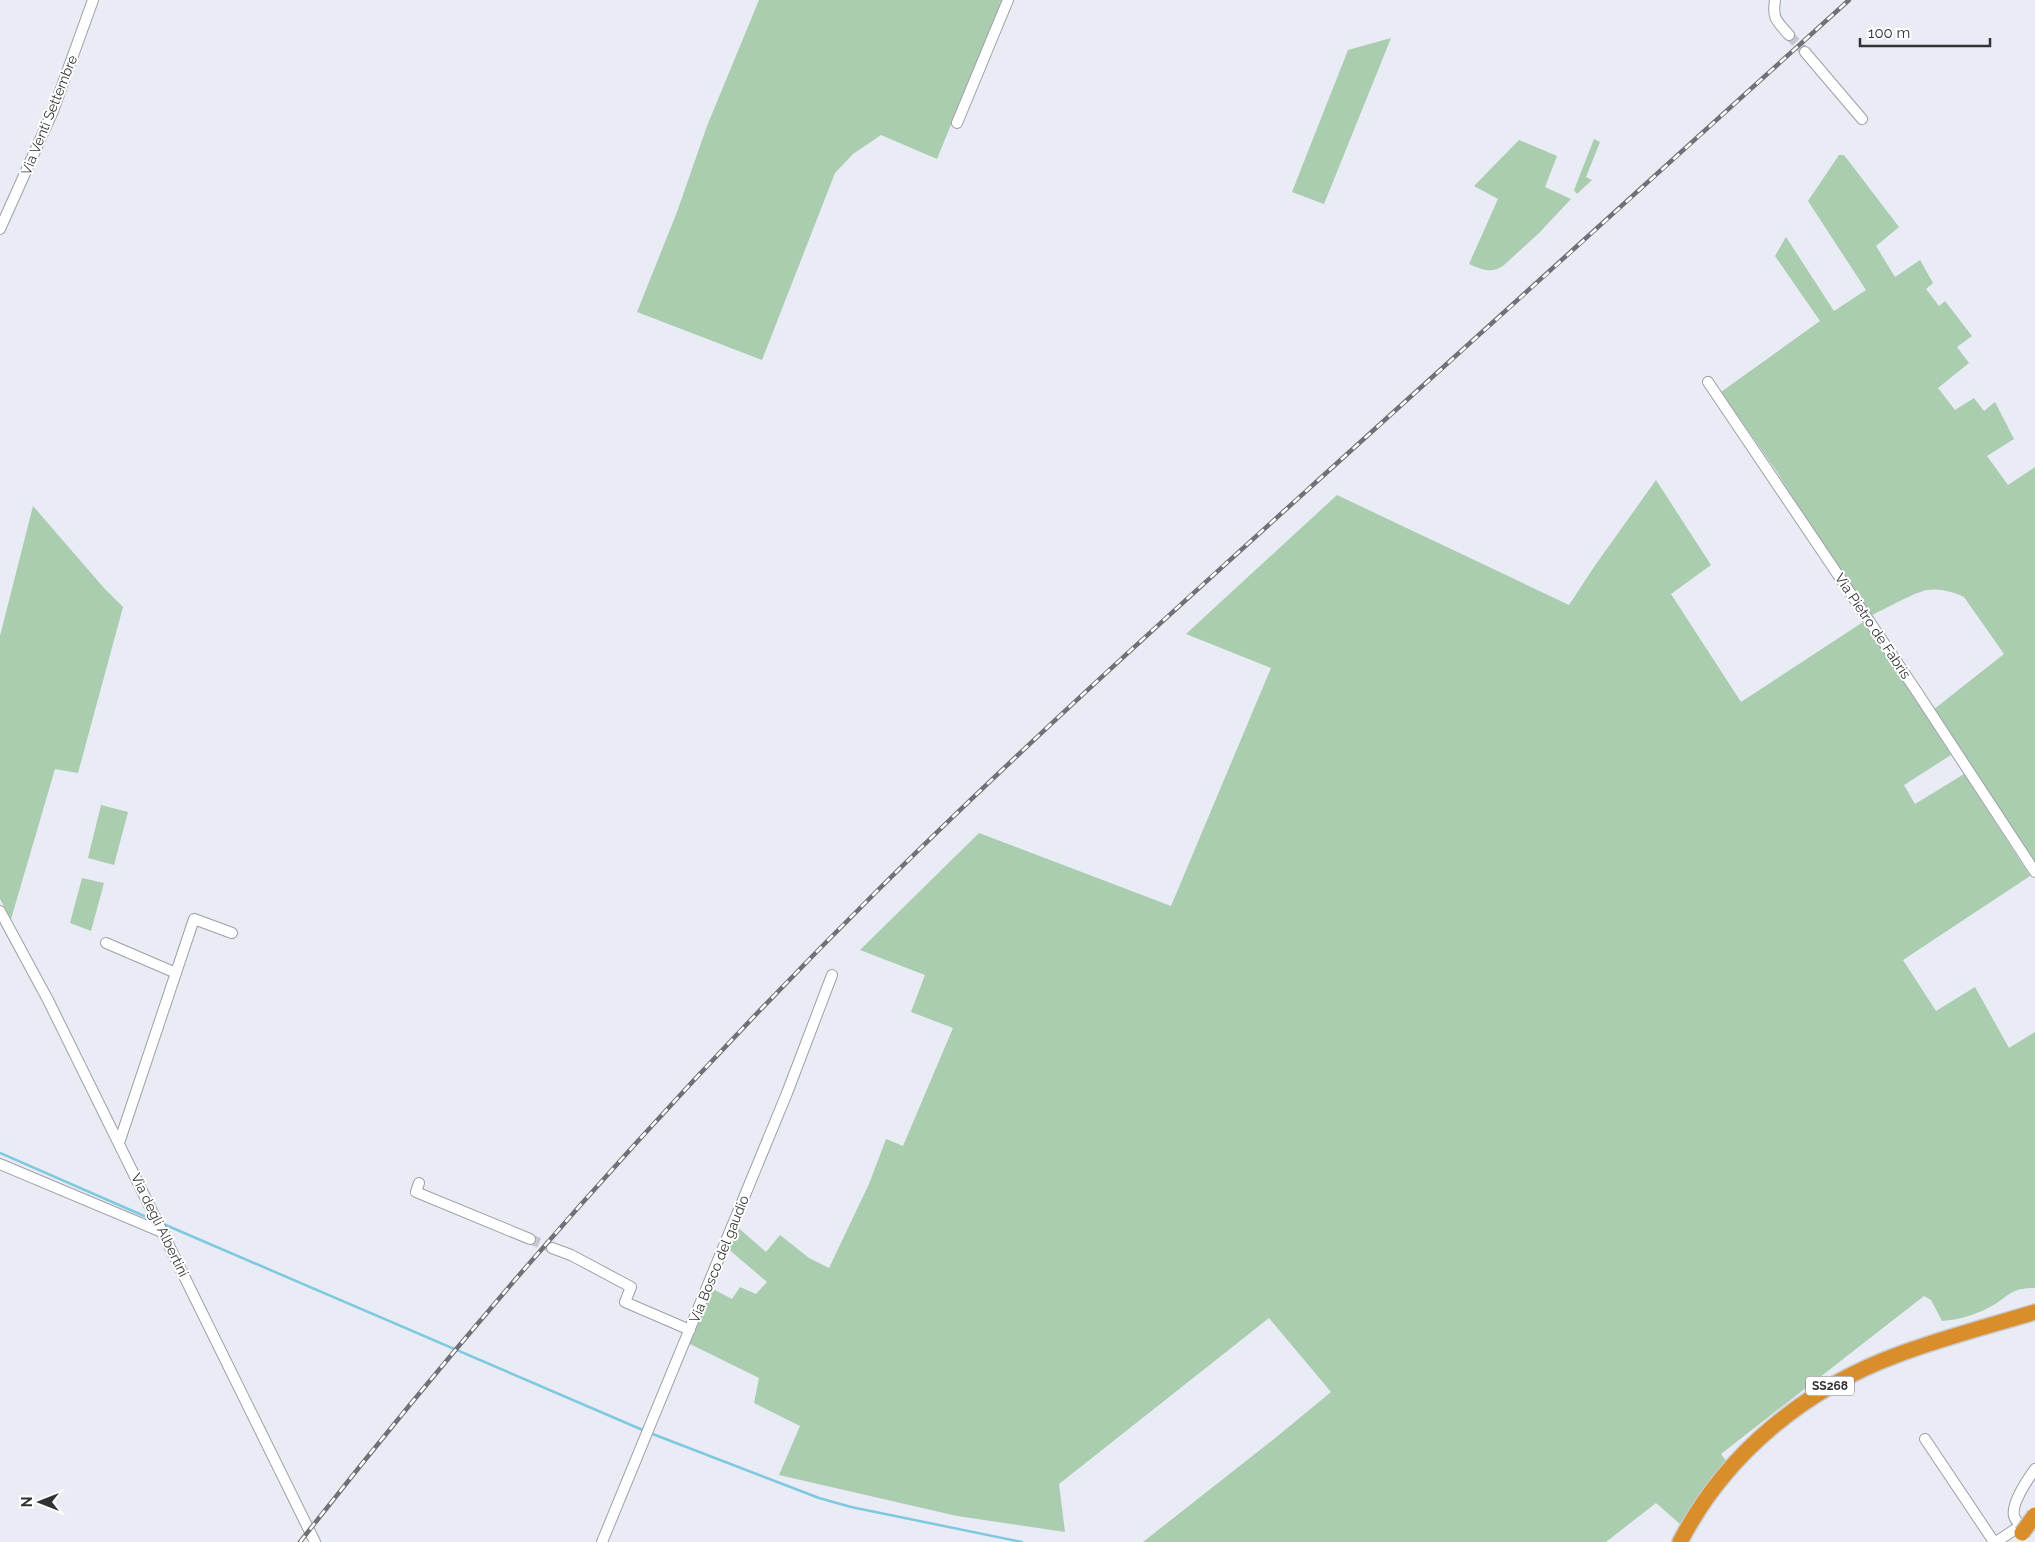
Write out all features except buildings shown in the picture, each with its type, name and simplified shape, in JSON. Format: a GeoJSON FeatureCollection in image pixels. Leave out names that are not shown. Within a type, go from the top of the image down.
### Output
{"type":"FeatureCollection","features":[{"type":"Feature","properties":{"kind":"highway","name":"SS268"},"geometry":{"type":"LineString","coordinates":[[1680,1542],[1707,1498],[1732,1466],[1791,1411],[1825,1389],[1860,1370],[1897,1355],[2035,1312]]}},
{"type":"Feature","properties":{"kind":"highway"},"geometry":{"type":"LineString","coordinates":[[2019,1534],[2035,1516]]}},
{"type":"Feature","properties":{"kind":"street","name":"Via Venti Settembre"},"geometry":{"type":"LineString","coordinates":[[0,228],[53,111],[93,0]]}},
{"type":"Feature","properties":{"kind":"street"},"geometry":{"type":"LineString","coordinates":[[956,123],[1008,0]]}},
{"type":"Feature","properties":{"kind":"street"},"geometry":{"type":"LineString","coordinates":[[1775,0],[1773,13],[1775,20],[1790,35]]}},
{"type":"Feature","properties":{"kind":"street"},"geometry":{"type":"LineString","coordinates":[[1805,52],[1862,119]]}},
{"type":"Feature","properties":{"kind":"street","name":"Via Pietro de Fabris"},"geometry":{"type":"LineString","coordinates":[[1708,382],[1917,692],[2035,872]]}},
{"type":"Feature","properties":{"kind":"street","name":"Via degli Albertini"},"geometry":{"type":"LineString","coordinates":[[0,911],[48,1000],[120,1143],[316,1542]]}},
{"type":"Feature","properties":{"kind":"street"},"geometry":{"type":"LineString","coordinates":[[120,1143],[194,919],[232,933]]}},
{"type":"Feature","properties":{"kind":"street"},"geometry":{"type":"LineString","coordinates":[[106,943],[176,973]]}},
{"type":"Feature","properties":{"kind":"street","name":"Via Bosco del gaudio"},"geometry":{"type":"LineString","coordinates":[[602,1542],[787,1093],[832,975]]}},
{"type":"Feature","properties":{"kind":"street"},"geometry":{"type":"LineString","coordinates":[[0,1164],[160,1225]]}},
{"type":"Feature","properties":{"kind":"street"},"geometry":{"type":"LineString","coordinates":[[419,1183],[416,1192],[530,1239]]}},
{"type":"Feature","properties":{"kind":"street"},"geometry":{"type":"LineString","coordinates":[[552,1248],[570,1255],[632,1287],[625,1302],[690,1330]]}},
{"type":"Feature","properties":{"kind":"street"},"geometry":{"type":"LineString","coordinates":[[1925,1439],[1995,1542],[2019,1534],[2014,1508],[2027,1480],[2035,1469]]}},
{"type":"Feature","properties":{"kind":"green space"},"geometry":{"type":"Polygon","coordinates":[[[759,0],[1002,0],[937,159],[881,135],[853,154],[835,173],[762,360],[637,312],[677,212],[707,126],[759,0]]]}},
{"type":"Feature","properties":{"kind":"green space"},"geometry":{"type":"Polygon","coordinates":[[[1391,38],[1324,204],[1292,192],[1348,50],[1391,38]]]}},
{"type":"Feature","properties":{"kind":"green space"},"geometry":{"type":"Polygon","coordinates":[[[1594,139],[1600,142],[1586,177],[1592,180],[1577,194],[1574,190],[1594,139]]]}},
{"type":"Feature","properties":{"kind":"green space"},"geometry":{"type":"Polygon","coordinates":[[[1519,140],[1557,156],[1545,187],[1571,199],[1539,233],[1504,265],[1491,270],[1483,269],[1469,264],[1498,199],[1474,186],[1519,140]]]}},
{"type":"Feature","properties":{"kind":"green space"},"geometry":{"type":"Polygon","coordinates":[[[1839,155],[1844,155],[1899,227],[1876,246],[1895,277],[1920,260],[1933,283],[1926,289],[1939,306],[1945,301],[1972,336],[1957,347],[1969,363],[1938,388],[1955,410],[1974,398],[1984,411],[1995,402],[2014,439],[1987,456],[2008,485],[2035,467],[2035,860],[2033,861],[1933,710],[2004,654],[1964,597],[1951,592],[1922,591],[1870,616],[1777,472],[1721,392],[1820,321],[1775,256],[1786,237],[1834,311],[1866,290],[1808,201],[1839,155]]]}},
{"type":"Feature","properties":{"kind":"green space"},"geometry":{"type":"Polygon","coordinates":[[[1656,480],[1711,565],[1671,594],[1741,702],[1863,622],[1869,625],[1951,755],[1904,785],[1915,804],[1964,774],[2030,876],[1903,960],[1936,1011],[1975,987],[2009,1048],[2035,1032],[2035,1288],[2014,1291],[1984,1310],[1956,1319],[1942,1321],[1931,1300],[1924,1296],[1721,1454],[1726,1461],[1713,1476],[1680,1524],[1656,1503],[1606,1542],[1143,1542],[1331,1392],[1269,1318],[1059,1484],[1065,1532],[957,1516],[779,1475],[800,1426],[754,1403],[759,1378],[688,1343],[711,1288],[732,1299],[740,1287],[756,1294],[767,1282],[726,1247],[735,1225],[766,1252],[780,1235],[809,1258],[829,1268],[869,1184],[886,1139],[903,1146],[953,1028],[911,1012],[925,975],[860,950],[979,833],[1171,906],[1271,668],[1186,634],[1337,495],[1569,605],[1656,480]]]}},
{"type":"Feature","properties":{"kind":"green space"},"geometry":{"type":"Polygon","coordinates":[[[33,506],[104,588],[123,607],[78,773],[55,769],[11,919],[0,899],[0,636],[33,506]]]}},
{"type":"Feature","properties":{"kind":"green space"},"geometry":{"type":"Polygon","coordinates":[[[101,805],[128,812],[114,865],[88,858],[101,805]]]}},
{"type":"Feature","properties":{"kind":"green space"},"geometry":{"type":"Polygon","coordinates":[[[82,878],[104,883],[91,931],[70,923],[82,878]]]}},
{"type":"Feature","properties":{"kind":"waterway"},"geometry":{"type":"LineString","coordinates":[[0,1153],[151,1219]]}},
{"type":"Feature","properties":{"kind":"waterway"},"geometry":{"type":"LineString","coordinates":[[161,1223],[645,1431]]}},
{"type":"Feature","properties":{"kind":"waterway"},"geometry":{"type":"LineString","coordinates":[[650,1433],[819,1498],[851,1507],[1022,1542]]}},
{"type":"Feature","properties":{"kind":"tunnel"},"geometry":{"type":"LineString","coordinates":[[1789,35],[1805,52]]}},
{"type":"Feature","properties":{"kind":"tunnel"},"geometry":{"type":"LineString","coordinates":[[530,1239],[552,1248]]}},
{"type":"Feature","properties":{"kind":"railway"},"geometry":{"type":"LineString","coordinates":[[300,1542],[436,1373],[578,1208],[725,1048],[876,892],[1045,729],[1849,0]]}}]}
